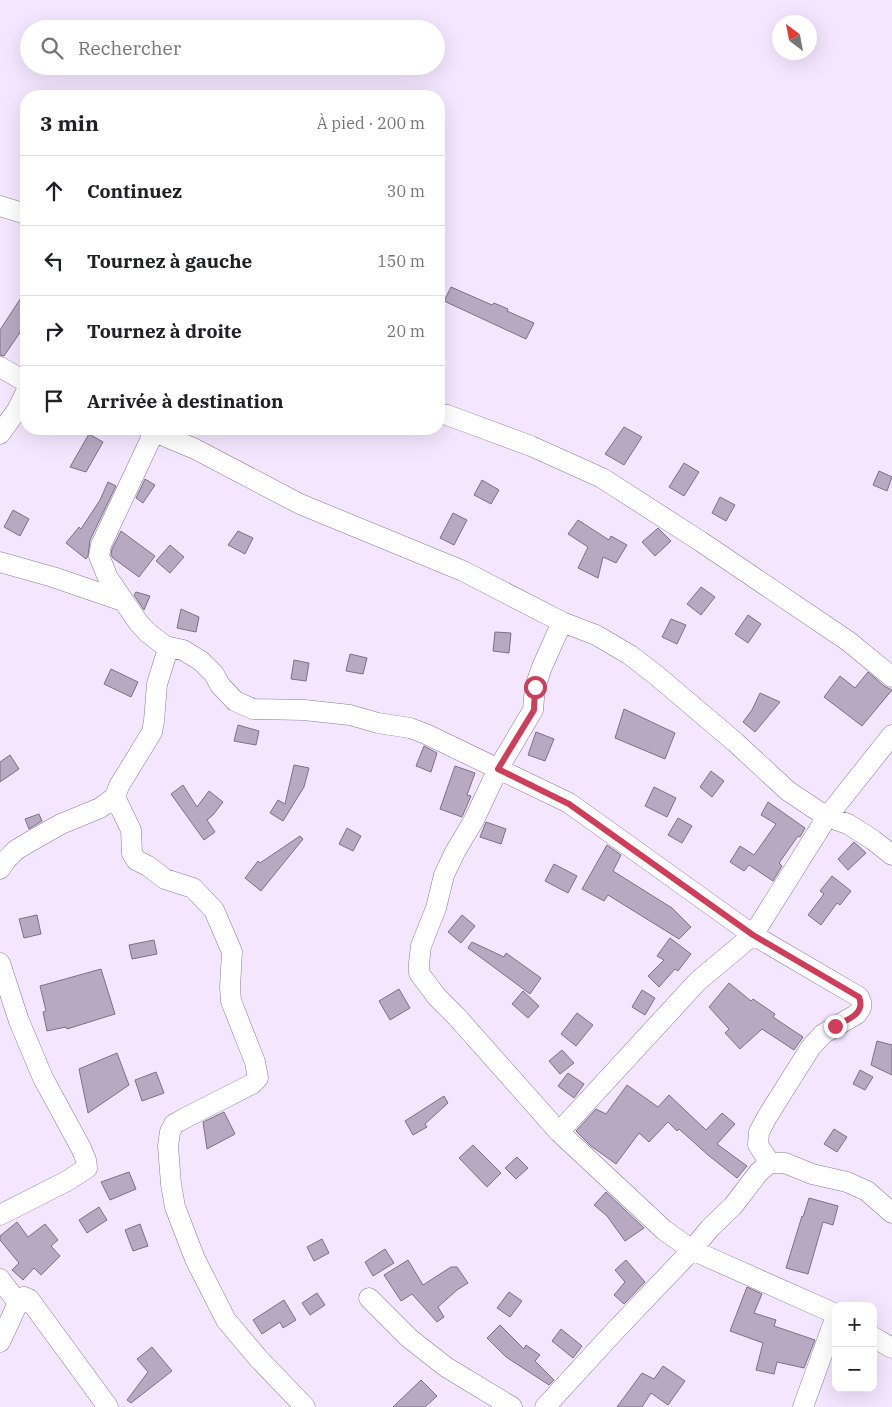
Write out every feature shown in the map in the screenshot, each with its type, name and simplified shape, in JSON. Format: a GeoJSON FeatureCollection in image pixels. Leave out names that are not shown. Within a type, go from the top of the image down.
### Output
{"type":"FeatureCollection","features":[{"type":"Feature","properties":{"kind":"street"},"geometry":{"type":"LineString","coordinates":[[0,206],[20,212]]}},
{"type":"Feature","properties":{"kind":"street"},"geometry":{"type":"LineString","coordinates":[[0,367],[20,379]]}},
{"type":"Feature","properties":{"kind":"street"},"geometry":{"type":"LineString","coordinates":[[0,434],[20,404]]}},
{"type":"Feature","properties":{"kind":"street"},"geometry":{"type":"LineString","coordinates":[[445,415],[531,446],[602,478],[708,546],[840,636],[892,677]]}},
{"type":"Feature","properties":{"kind":"street"},"geometry":{"type":"LineString","coordinates":[[149,435],[104,538],[99,556],[108,578],[147,632],[165,646],[183,650],[201,661],[235,701],[253,709],[304,710],[350,715],[378,723],[410,728],[569,804],[753,935],[859,997],[861,1008],[857,1014],[823,1034],[812,1047],[767,1117],[760,1132],[758,1144],[770,1163]]}},
{"type":"Feature","properties":{"kind":"street"},"geometry":{"type":"LineString","coordinates":[[163,435],[195,449],[300,504],[463,571],[562,622],[596,635],[630,655],[701,713],[788,791],[827,817],[848,824],[873,840],[892,856]]}},
{"type":"Feature","properties":{"kind":"street"},"geometry":{"type":"LineString","coordinates":[[0,562],[54,577],[123,601]]}},
{"type":"Feature","properties":{"kind":"street"},"geometry":{"type":"LineString","coordinates":[[562,622],[535,687],[534,710],[498,769],[474,820],[454,852],[444,875],[434,915],[421,946],[418,963],[419,973],[437,997],[559,1132],[664,1230],[692,1250],[832,1313]]}},
{"type":"Feature","properties":{"kind":"street"},"geometry":{"type":"LineString","coordinates":[[0,869],[6,859],[16,850],[62,824],[100,808],[115,796],[119,786],[152,732],[157,684],[167,652],[165,646]]}},
{"type":"Feature","properties":{"kind":"street"},"geometry":{"type":"LineString","coordinates":[[559,1132],[698,981],[753,935],[827,817],[892,735]]}},
{"type":"Feature","properties":{"kind":"street"},"geometry":{"type":"LineString","coordinates":[[115,796],[131,830],[132,853],[136,860],[148,866],[165,879],[193,888],[214,910],[232,952],[231,1001],[255,1062],[258,1078],[252,1084],[174,1124],[170,1132],[168,1146],[171,1184],[175,1207],[195,1259],[226,1320],[258,1358],[305,1407]]}},
{"type":"Feature","properties":{"kind":"street"},"geometry":{"type":"LineString","coordinates":[[0,963],[19,1021],[43,1078],[82,1148],[87,1168],[67,1181],[0,1215]]}},
{"type":"Feature","properties":{"kind":"street"},"geometry":{"type":"LineString","coordinates":[[545,1407],[692,1250],[710,1228],[733,1206],[759,1172],[770,1163],[785,1163],[812,1174],[847,1182],[866,1191],[892,1213]]}},
{"type":"Feature","properties":{"kind":"street"},"geometry":{"type":"LineString","coordinates":[[0,1279],[18,1303]]}},
{"type":"Feature","properties":{"kind":"street"},"geometry":{"type":"LineString","coordinates":[[0,1342],[18,1303],[24,1297],[29,1300],[108,1407]]}},
{"type":"Feature","properties":{"kind":"street"},"geometry":{"type":"LineString","coordinates":[[369,1298],[409,1338],[446,1366],[512,1407]]}},
{"type":"Feature","properties":{"kind":"street"},"geometry":{"type":"LineString","coordinates":[[803,1407],[832,1326]]}},
{"type":"Feature","properties":{"kind":"street"},"geometry":{"type":"LineString","coordinates":[[877,1339],[892,1348]]}},
{"type":"Feature","properties":{"kind":"building"},"geometry":{"type":"Polygon","coordinates":[[[451,287],[492,305],[494,303],[508,309],[507,311],[534,323],[526,339],[445,301],[451,287]]]}},
{"type":"Feature","properties":{"kind":"building"},"geometry":{"type":"Polygon","coordinates":[[[20,299],[20,332],[4,356],[0,355],[0,330],[20,299]]]}},
{"type":"Feature","properties":{"kind":"building"},"geometry":{"type":"Polygon","coordinates":[[[624,427],[642,437],[624,465],[605,454],[624,427]]]}},
{"type":"Feature","properties":{"kind":"building"},"geometry":{"type":"Polygon","coordinates":[[[88,435],[103,442],[86,472],[70,467],[88,435]]]}},
{"type":"Feature","properties":{"kind":"building"},"geometry":{"type":"Polygon","coordinates":[[[684,463],[699,472],[684,496],[669,487],[684,463]]]}},
{"type":"Feature","properties":{"kind":"building"},"geometry":{"type":"Polygon","coordinates":[[[879,471],[892,477],[887,491],[873,485],[879,471]]]}},
{"type":"Feature","properties":{"kind":"building"},"geometry":{"type":"Polygon","coordinates":[[[145,479],[155,485],[143,503],[136,498],[145,479]]]}},
{"type":"Feature","properties":{"kind":"building"},"geometry":{"type":"Polygon","coordinates":[[[482,480],[499,490],[491,504],[474,495],[482,480]]]}},
{"type":"Feature","properties":{"kind":"building"},"geometry":{"type":"Polygon","coordinates":[[[108,482],[116,486],[90,540],[86,559],[66,543],[79,527],[81,529],[100,500],[108,482]]]}},
{"type":"Feature","properties":{"kind":"building"},"geometry":{"type":"Polygon","coordinates":[[[720,497],[735,505],[726,521],[712,513],[720,497]]]}},
{"type":"Feature","properties":{"kind":"building"},"geometry":{"type":"Polygon","coordinates":[[[13,510],[29,519],[20,536],[4,527],[13,510]]]}},
{"type":"Feature","properties":{"kind":"building"},"geometry":{"type":"Polygon","coordinates":[[[453,513],[467,520],[454,545],[440,538],[453,513]]]}},
{"type":"Feature","properties":{"kind":"building"},"geometry":{"type":"Polygon","coordinates":[[[578,520],[609,540],[611,536],[627,545],[616,563],[603,557],[598,578],[578,568],[588,547],[568,534],[578,520]]]}},
{"type":"Feature","properties":{"kind":"building"},"geometry":{"type":"Polygon","coordinates":[[[658,528],[671,541],[655,556],[642,542],[658,528]]]}},
{"type":"Feature","properties":{"kind":"building"},"geometry":{"type":"Polygon","coordinates":[[[121,531],[155,556],[139,577],[111,555],[121,531]]]}},
{"type":"Feature","properties":{"kind":"building"},"geometry":{"type":"Polygon","coordinates":[[[238,531],[253,538],[245,554],[228,545],[238,531]]]}},
{"type":"Feature","properties":{"kind":"building"},"geometry":{"type":"Polygon","coordinates":[[[170,545],[184,557],[170,573],[156,561],[170,545]]]}},
{"type":"Feature","properties":{"kind":"building"},"geometry":{"type":"Polygon","coordinates":[[[701,587],[715,597],[701,615],[687,604],[701,587]]]}},
{"type":"Feature","properties":{"kind":"building"},"geometry":{"type":"Polygon","coordinates":[[[136,592],[150,596],[144,610],[134,595],[136,592]]]}},
{"type":"Feature","properties":{"kind":"building"},"geometry":{"type":"Polygon","coordinates":[[[181,609],[199,617],[196,632],[177,628],[181,609]]]}},
{"type":"Feature","properties":{"kind":"building"},"geometry":{"type":"Polygon","coordinates":[[[748,615],[761,624],[748,643],[735,634],[748,615]]]}},
{"type":"Feature","properties":{"kind":"building"},"geometry":{"type":"Polygon","coordinates":[[[671,619],[686,625],[677,644],[662,637],[671,619]]]}},
{"type":"Feature","properties":{"kind":"building"},"geometry":{"type":"Polygon","coordinates":[[[495,632],[511,633],[509,653],[493,651],[495,632]]]}},
{"type":"Feature","properties":{"kind":"building"},"geometry":{"type":"Polygon","coordinates":[[[350,654],[367,658],[363,674],[346,671],[350,654]]]}},
{"type":"Feature","properties":{"kind":"building"},"geometry":{"type":"Polygon","coordinates":[[[294,660],[309,663],[306,681],[291,679],[294,660]]]}},
{"type":"Feature","properties":{"kind":"building"},"geometry":{"type":"Polygon","coordinates":[[[111,669],[138,682],[131,697],[104,684],[111,669]]]}},
{"type":"Feature","properties":{"kind":"building"},"geometry":{"type":"Polygon","coordinates":[[[868,672],[884,686],[892,690],[862,726],[824,697],[840,676],[855,688],[868,672]]]}},
{"type":"Feature","properties":{"kind":"building"},"geometry":{"type":"Polygon","coordinates":[[[760,693],[780,702],[755,732],[743,722],[752,710],[760,693]]]}},
{"type":"Feature","properties":{"kind":"building"},"geometry":{"type":"Polygon","coordinates":[[[624,709],[675,733],[665,759],[615,738],[624,709]]]}},
{"type":"Feature","properties":{"kind":"building"},"geometry":{"type":"Polygon","coordinates":[[[238,725],[259,731],[256,745],[234,741],[238,725]]]}},
{"type":"Feature","properties":{"kind":"building"},"geometry":{"type":"Polygon","coordinates":[[[536,732],[554,739],[545,761],[528,755],[536,732]]]}},
{"type":"Feature","properties":{"kind":"building"},"geometry":{"type":"Polygon","coordinates":[[[424,746],[437,753],[431,772],[416,766],[424,746]]]}},
{"type":"Feature","properties":{"kind":"building"},"geometry":{"type":"Polygon","coordinates":[[[10,755],[19,769],[0,782],[0,762],[10,755]]]}},
{"type":"Feature","properties":{"kind":"building"},"geometry":{"type":"Polygon","coordinates":[[[294,765],[309,768],[304,787],[283,821],[270,813],[278,800],[285,804],[294,765]]]}},
{"type":"Feature","properties":{"kind":"building"},"geometry":{"type":"Polygon","coordinates":[[[455,766],[475,773],[467,795],[471,796],[462,817],[440,809],[455,766]]]}},
{"type":"Feature","properties":{"kind":"building"},"geometry":{"type":"Polygon","coordinates":[[[711,771],[724,781],[712,797],[700,787],[711,771]]]}},
{"type":"Feature","properties":{"kind":"building"},"geometry":{"type":"Polygon","coordinates":[[[183,785],[197,807],[209,791],[223,802],[207,820],[215,832],[204,840],[171,794],[183,785]]]}},
{"type":"Feature","properties":{"kind":"building"},"geometry":{"type":"Polygon","coordinates":[[[654,787],[676,798],[667,817],[645,806],[654,787]]]}},
{"type":"Feature","properties":{"kind":"building"},"geometry":{"type":"Polygon","coordinates":[[[768,802],[805,828],[779,863],[782,866],[773,881],[749,865],[744,871],[730,862],[740,846],[754,855],[776,824],[761,815],[768,802]]]}},
{"type":"Feature","properties":{"kind":"building"},"geometry":{"type":"Polygon","coordinates":[[[39,814],[42,821],[29,829],[25,819],[39,814]]]}},
{"type":"Feature","properties":{"kind":"building"},"geometry":{"type":"Polygon","coordinates":[[[678,818],[692,826],[682,843],[668,835],[678,818]]]}},
{"type":"Feature","properties":{"kind":"building"},"geometry":{"type":"Polygon","coordinates":[[[486,822],[506,829],[501,844],[480,837],[486,822]]]}},
{"type":"Feature","properties":{"kind":"building"},"geometry":{"type":"Polygon","coordinates":[[[347,828],[361,836],[353,851],[339,844],[347,828]]]}},
{"type":"Feature","properties":{"kind":"building"},"geometry":{"type":"Polygon","coordinates":[[[300,836],[303,839],[261,891],[245,878],[258,861],[260,863],[300,836]]]}},
{"type":"Feature","properties":{"kind":"building"},"geometry":{"type":"Polygon","coordinates":[[[854,842],[866,853],[848,870],[838,859],[854,842]]]}},
{"type":"Feature","properties":{"kind":"building"},"geometry":{"type":"Polygon","coordinates":[[[607,845],[621,855],[613,871],[672,908],[691,927],[679,939],[608,895],[604,901],[582,889],[607,845]]]}},
{"type":"Feature","properties":{"kind":"building"},"geometry":{"type":"Polygon","coordinates":[[[554,864],[577,876],[568,893],[545,881],[554,864]]]}},
{"type":"Feature","properties":{"kind":"building"},"geometry":{"type":"Polygon","coordinates":[[[832,876],[851,891],[840,905],[837,903],[821,925],[808,915],[824,894],[820,891],[832,876]]]}},
{"type":"Feature","properties":{"kind":"building"},"geometry":{"type":"Polygon","coordinates":[[[37,915],[41,934],[24,938],[19,919],[37,915]]]}},
{"type":"Feature","properties":{"kind":"building"},"geometry":{"type":"Polygon","coordinates":[[[462,915],[475,926],[461,943],[448,932],[462,915]]]}},
{"type":"Feature","properties":{"kind":"building"},"geometry":{"type":"Polygon","coordinates":[[[670,938],[691,954],[678,971],[675,969],[659,987],[648,976],[664,960],[657,956],[670,938]]]}},
{"type":"Feature","properties":{"kind":"building"},"geometry":{"type":"Polygon","coordinates":[[[154,940],[157,954],[132,959],[129,945],[154,940]]]}},
{"type":"Feature","properties":{"kind":"building"},"geometry":{"type":"Polygon","coordinates":[[[472,942],[504,957],[506,953],[541,978],[530,994],[468,948],[472,942]]]}},
{"type":"Feature","properties":{"kind":"building"},"geometry":{"type":"Polygon","coordinates":[[[101,969],[115,1014],[67,1029],[66,1027],[47,1031],[43,1012],[46,1011],[40,986],[101,969]]]}},
{"type":"Feature","properties":{"kind":"building"},"geometry":{"type":"Polygon","coordinates":[[[729,983],[751,1001],[753,999],[775,1014],[773,1017],[803,1037],[794,1050],[762,1029],[740,1049],[725,1033],[729,1029],[709,1007],[729,983]]]}},
{"type":"Feature","properties":{"kind":"building"},"geometry":{"type":"Polygon","coordinates":[[[399,989],[410,1008],[390,1020],[379,1001],[399,989]]]}},
{"type":"Feature","properties":{"kind":"building"},"geometry":{"type":"Polygon","coordinates":[[[642,990],[655,998],[645,1015],[632,1007],[642,990]]]}},
{"type":"Feature","properties":{"kind":"building"},"geometry":{"type":"Polygon","coordinates":[[[523,991],[539,1006],[528,1018],[512,1004],[523,991]]]}},
{"type":"Feature","properties":{"kind":"building"},"geometry":{"type":"Polygon","coordinates":[[[577,1013],[593,1025],[576,1046],[561,1034],[577,1013]]]}},
{"type":"Feature","properties":{"kind":"building"},"geometry":{"type":"Polygon","coordinates":[[[877,1041],[892,1045],[892,1075],[871,1065],[877,1041]]]}},
{"type":"Feature","properties":{"kind":"building"},"geometry":{"type":"Polygon","coordinates":[[[562,1050],[574,1063],[560,1074],[549,1061],[562,1050]]]}},
{"type":"Feature","properties":{"kind":"building"},"geometry":{"type":"Polygon","coordinates":[[[117,1053],[129,1085],[88,1113],[79,1069],[117,1053]]]}},
{"type":"Feature","properties":{"kind":"building"},"geometry":{"type":"Polygon","coordinates":[[[860,1070],[873,1077],[865,1090],[853,1084],[860,1070]]]}},
{"type":"Feature","properties":{"kind":"building"},"geometry":{"type":"Polygon","coordinates":[[[156,1072],[164,1093],[142,1101],[135,1080],[156,1072]]]}},
{"type":"Feature","properties":{"kind":"building"},"geometry":{"type":"Polygon","coordinates":[[[568,1073],[584,1084],[574,1098],[558,1086],[568,1073]]]}},
{"type":"Feature","properties":{"kind":"building"},"geometry":{"type":"Polygon","coordinates":[[[627,1085],[658,1107],[669,1095],[706,1130],[722,1113],[735,1124],[717,1144],[747,1166],[737,1178],[668,1122],[649,1142],[639,1133],[616,1164],[591,1146],[576,1131],[596,1109],[606,1114],[627,1085]]]}},
{"type":"Feature","properties":{"kind":"building"},"geometry":{"type":"Polygon","coordinates":[[[444,1096],[448,1103],[425,1124],[427,1127],[413,1135],[405,1121],[444,1096]]]}},
{"type":"Feature","properties":{"kind":"building"},"geometry":{"type":"Polygon","coordinates":[[[224,1112],[235,1134],[207,1149],[203,1122],[224,1112]]]}},
{"type":"Feature","properties":{"kind":"building"},"geometry":{"type":"Polygon","coordinates":[[[834,1129],[847,1137],[837,1152],[824,1144],[834,1129]]]}},
{"type":"Feature","properties":{"kind":"building"},"geometry":{"type":"Polygon","coordinates":[[[473,1145],[501,1173],[487,1187],[459,1158],[473,1145]]]}},
{"type":"Feature","properties":{"kind":"building"},"geometry":{"type":"Polygon","coordinates":[[[517,1157],[528,1168],[516,1179],[505,1168],[517,1157]]]}},
{"type":"Feature","properties":{"kind":"building"},"geometry":{"type":"Polygon","coordinates":[[[129,1172],[136,1189],[110,1200],[101,1182],[129,1172]]]}},
{"type":"Feature","properties":{"kind":"building"},"geometry":{"type":"Polygon","coordinates":[[[606,1192],[644,1228],[625,1241],[607,1216],[594,1205],[606,1192]]]}},
{"type":"Feature","properties":{"kind":"building"},"geometry":{"type":"Polygon","coordinates":[[[809,1198],[838,1206],[833,1225],[823,1222],[808,1274],[786,1268],[809,1198]]]}},
{"type":"Feature","properties":{"kind":"building"},"geometry":{"type":"Polygon","coordinates":[[[99,1207],[107,1220],[87,1233],[79,1220],[99,1207]]]}},
{"type":"Feature","properties":{"kind":"building"},"geometry":{"type":"Polygon","coordinates":[[[17,1222],[28,1237],[45,1224],[58,1240],[51,1246],[60,1256],[41,1275],[34,1268],[23,1280],[12,1270],[19,1263],[0,1240],[0,1236],[17,1222]]]}},
{"type":"Feature","properties":{"kind":"building"},"geometry":{"type":"Polygon","coordinates":[[[140,1224],[148,1246],[133,1251],[125,1230],[140,1224]]]}},
{"type":"Feature","properties":{"kind":"building"},"geometry":{"type":"Polygon","coordinates":[[[322,1239],[329,1253],[314,1261],[307,1247],[322,1239]]]}},
{"type":"Feature","properties":{"kind":"building"},"geometry":{"type":"Polygon","coordinates":[[[385,1249],[394,1263],[373,1276],[365,1262],[385,1249]]]}},
{"type":"Feature","properties":{"kind":"building"},"geometry":{"type":"Polygon","coordinates":[[[408,1260],[423,1285],[451,1267],[457,1267],[468,1283],[438,1307],[444,1317],[437,1322],[412,1294],[401,1301],[384,1275],[408,1260]]]}},
{"type":"Feature","properties":{"kind":"building"},"geometry":{"type":"Polygon","coordinates":[[[626,1260],[645,1282],[624,1304],[614,1295],[625,1282],[615,1270],[626,1260]]]}},
{"type":"Feature","properties":{"kind":"building"},"geometry":{"type":"Polygon","coordinates":[[[747,1287],[762,1294],[754,1313],[776,1320],[774,1326],[815,1340],[804,1368],[777,1362],[774,1374],[756,1370],[763,1343],[730,1331],[747,1287]]]}},
{"type":"Feature","properties":{"kind":"building"},"geometry":{"type":"Polygon","coordinates":[[[509,1292],[522,1301],[510,1317],[497,1308],[509,1292]]]}},
{"type":"Feature","properties":{"kind":"building"},"geometry":{"type":"Polygon","coordinates":[[[317,1293],[325,1305],[310,1315],[302,1303],[317,1293]]]}},
{"type":"Feature","properties":{"kind":"building"},"geometry":{"type":"Polygon","coordinates":[[[284,1300],[296,1320],[283,1328],[280,1322],[262,1334],[253,1320],[284,1300]]]}},
{"type":"Feature","properties":{"kind":"building"},"geometry":{"type":"Polygon","coordinates":[[[500,1325],[524,1349],[526,1345],[540,1355],[535,1361],[554,1380],[549,1385],[506,1357],[487,1338],[500,1325]]]}},
{"type":"Feature","properties":{"kind":"building"},"geometry":{"type":"Polygon","coordinates":[[[561,1329],[582,1346],[573,1358],[552,1341],[561,1329]]]}},
{"type":"Feature","properties":{"kind":"building"},"geometry":{"type":"Polygon","coordinates":[[[152,1347],[172,1371],[131,1403],[127,1400],[148,1372],[137,1359],[152,1347]]]}},
{"type":"Feature","properties":{"kind":"building"},"geometry":{"type":"Polygon","coordinates":[[[663,1366],[685,1381],[668,1405],[651,1393],[642,1407],[617,1407],[642,1373],[654,1379],[663,1366]]]}},
{"type":"Feature","properties":{"kind":"building"},"geometry":{"type":"Polygon","coordinates":[[[421,1380],[437,1396],[425,1407],[393,1407],[421,1380]]]}},
{"type":"Feature","properties":{"kind":"route"},"geometry":{"type":"LineString","coordinates":[[535,687],[534,710],[498,769],[569,804],[753,935],[859,997],[861,1008],[857,1014],[835,1026]]}}]}
